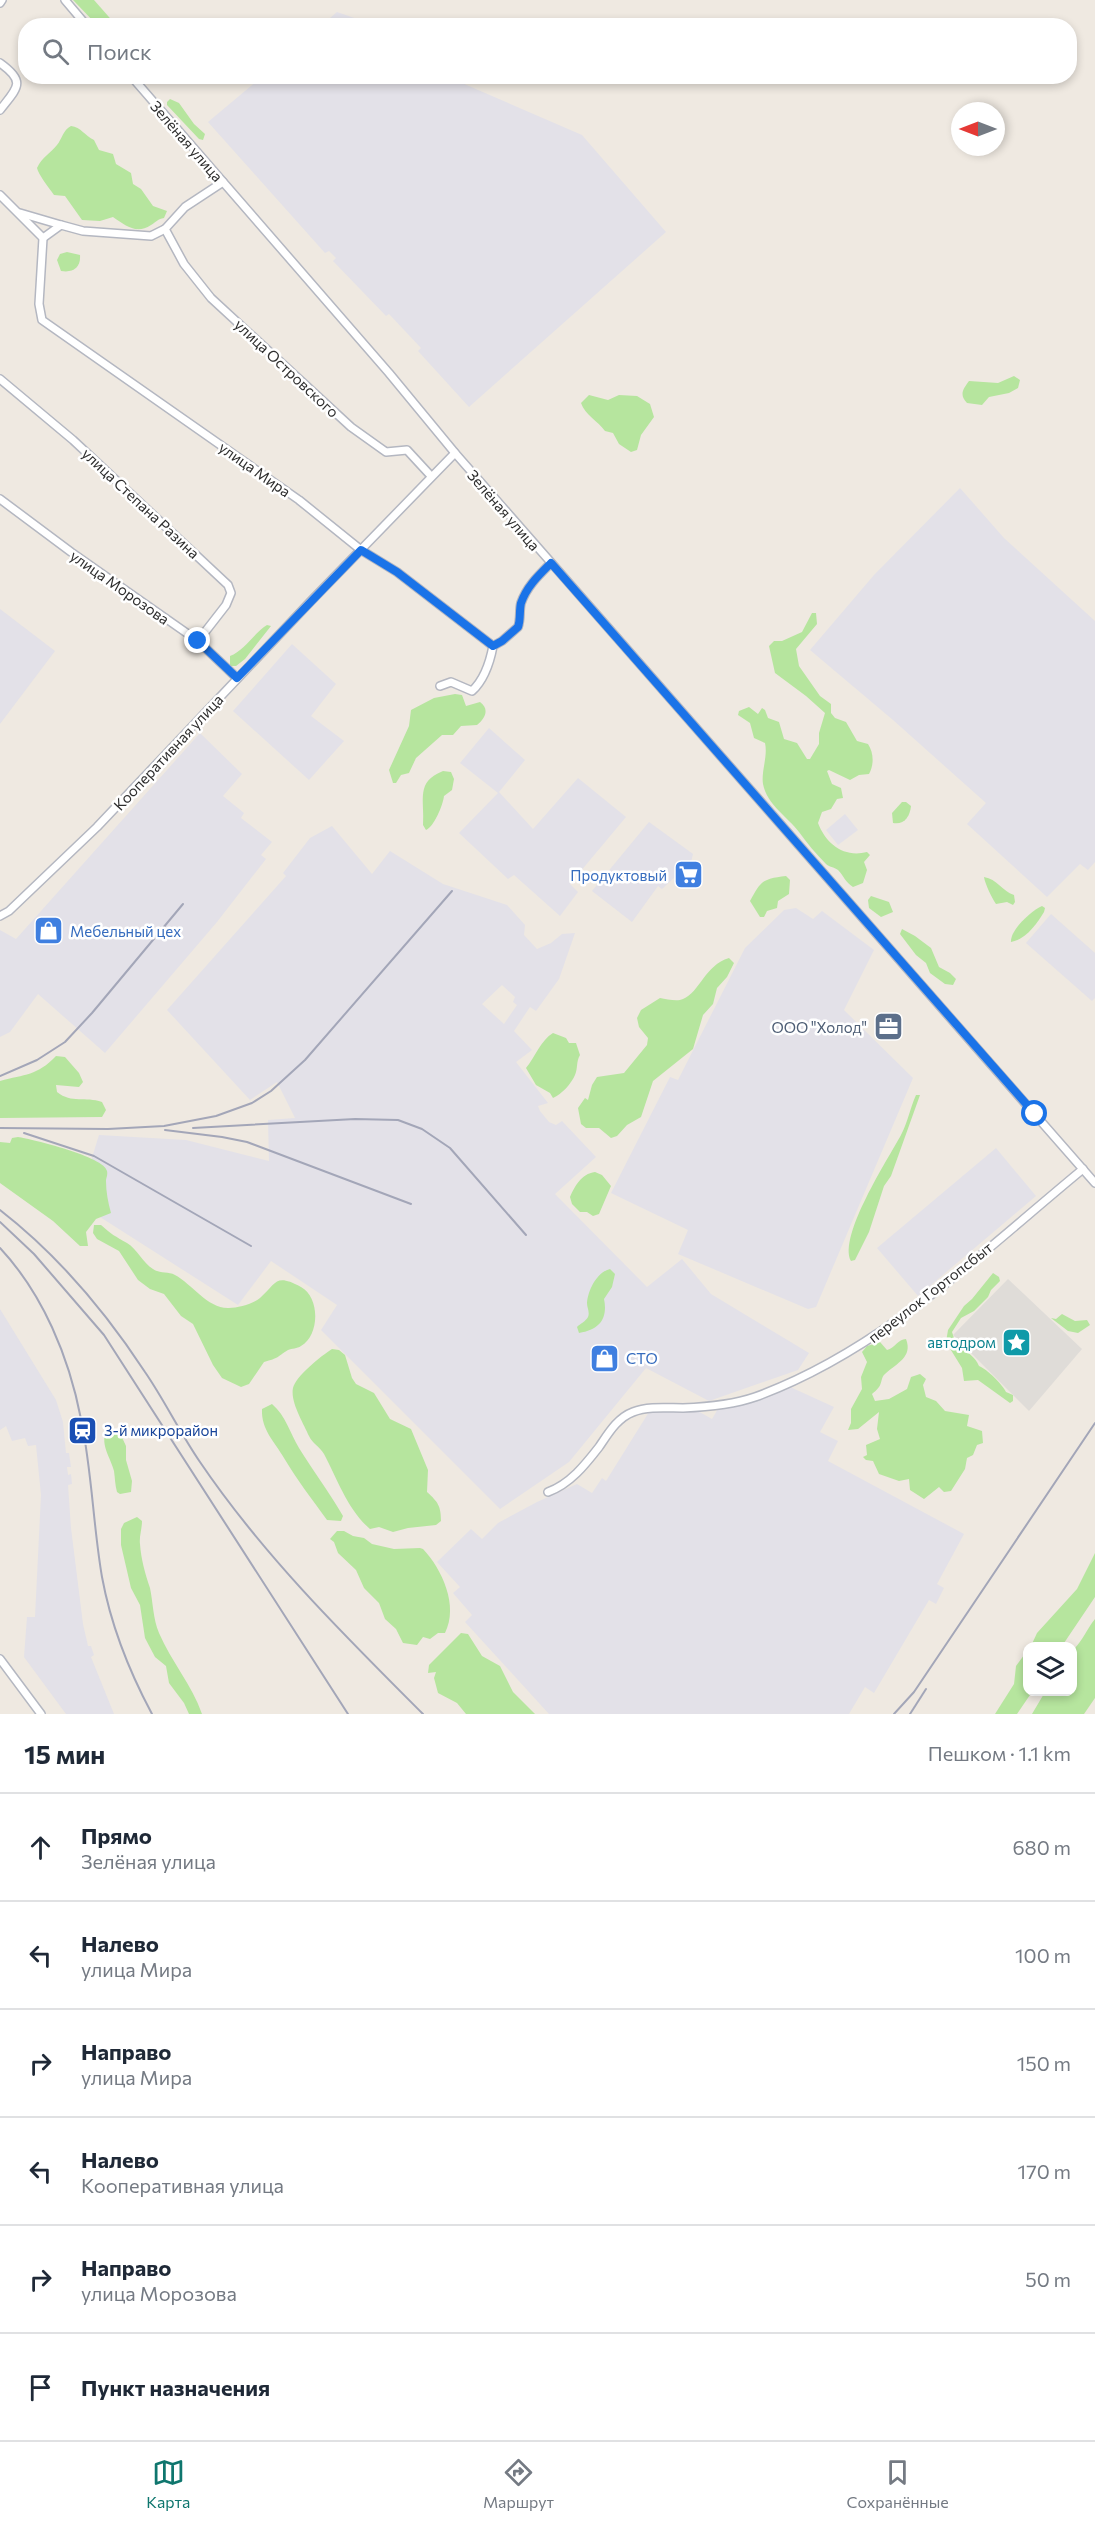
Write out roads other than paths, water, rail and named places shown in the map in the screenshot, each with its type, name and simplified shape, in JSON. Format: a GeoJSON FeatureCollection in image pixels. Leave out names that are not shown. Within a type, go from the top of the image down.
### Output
{"type":"FeatureCollection","features":[{"type":"Feature","properties":{"kind":"street"},"geometry":{"type":"LineString","coordinates":[[65,0],[80,18]]}},
{"type":"Feature","properties":{"kind":"street"},"geometry":{"type":"LineString","coordinates":[[0,63],[16,76],[18,84],[0,110]]}},
{"type":"Feature","properties":{"kind":"street","name":"Зелёная улица"},"geometry":{"type":"LineString","coordinates":[[138,84],[389,373],[455,453],[1095,1183]]}},
{"type":"Feature","properties":{"kind":"street"},"geometry":{"type":"LineString","coordinates":[[20,213],[83,231],[151,236],[165,229],[185,207],[223,182]]}},
{"type":"Feature","properties":{"kind":"street"},"geometry":{"type":"LineString","coordinates":[[0,195],[43,238],[61,225]]}},
{"type":"Feature","properties":{"kind":"street","name":"улица Островского"},"geometry":{"type":"LineString","coordinates":[[165,229],[196,280],[219,305],[351,427],[386,452],[407,450],[431,476]]}},
{"type":"Feature","properties":{"kind":"street","name":"улица Мира"},"geometry":{"type":"LineString","coordinates":[[43,238],[39,304],[42,320],[299,500],[361,550],[397,572],[493,646]]}},
{"type":"Feature","properties":{"kind":"street","name":"улица Степана Разина"},"geometry":{"type":"LineString","coordinates":[[0,379],[74,440],[228,585],[231,596],[198,641]]}},
{"type":"Feature","properties":{"kind":"street","name":"Кооперативная улица"},"geometry":{"type":"LineString","coordinates":[[0,916],[9,911],[97,827],[237,678],[455,453]]}},
{"type":"Feature","properties":{"kind":"street","name":"улица Морозова"},"geometry":{"type":"LineString","coordinates":[[0,500],[198,641],[237,678]]}},
{"type":"Feature","properties":{"kind":"street"},"geometry":{"type":"LineString","coordinates":[[440,686],[451,682],[472,690],[480,683],[493,646],[518,627],[520,608],[525,593],[551,563]]}},
{"type":"Feature","properties":{"kind":"street","name":"переулок Гортопсбыт"},"geometry":{"type":"LineString","coordinates":[[548,1492],[570,1480],[617,1422],[634,1411],[741,1401],[803,1377],[858,1347],[921,1302],[1083,1169]]}},
{"type":"Feature","properties":{"kind":"street"},"geometry":{"type":"LineString","coordinates":[[0,1659],[41,1714]]}},
{"type":"Feature","properties":{"kind":"railway"},"geometry":{"type":"LineString","coordinates":[[0,1128],[108,1129],[164,1126],[216,1116],[252,1103],[271,1091],[305,1060],[452,891]]}},
{"type":"Feature","properties":{"kind":"railway"},"geometry":{"type":"LineString","coordinates":[[0,1076],[37,1060],[65,1042],[183,904]]}},
{"type":"Feature","properties":{"kind":"railway"},"geometry":{"type":"LineString","coordinates":[[193,1128],[355,1119],[398,1120],[422,1129],[450,1148],[526,1235]]}},
{"type":"Feature","properties":{"kind":"railway"},"geometry":{"type":"LineString","coordinates":[[165,1130],[247,1142],[411,1204]]}},
{"type":"Feature","properties":{"kind":"railway"},"geometry":{"type":"LineString","coordinates":[[24,1133],[94,1156],[251,1246]]}},
{"type":"Feature","properties":{"kind":"railway"},"geometry":{"type":"LineString","coordinates":[[0,1210],[61,1265],[114,1327],[152,1383],[200,1462],[250,1530],[334,1624],[423,1714]]}},
{"type":"Feature","properties":{"kind":"railway"},"geometry":{"type":"LineString","coordinates":[[0,1222],[34,1254],[104,1335],[348,1714]]}},
{"type":"Feature","properties":{"kind":"railway"},"geometry":{"type":"LineString","coordinates":[[0,1248],[29,1285],[41,1306],[69,1373],[85,1439],[99,1557],[110,1613],[122,1648],[152,1714]]}},
{"type":"Feature","properties":{"kind":"railway"},"geometry":{"type":"LineString","coordinates":[[894,1714],[914,1692],[1095,1423]]}},
{"type":"Feature","properties":{"kind":"railway"},"geometry":{"type":"LineString","coordinates":[[910,1714],[926,1689]]}},
{"type":"Feature","properties":{"kind":"place","name":"Продуктовый"},"geometry":{"type":"Point","coordinates":[688,875]}},
{"type":"Feature","properties":{"kind":"place","name":"Мебельный цех"},"geometry":{"type":"Point","coordinates":[49,931]}},
{"type":"Feature","properties":{"kind":"place","name":"ООО \"Холод\""},"geometry":{"type":"Point","coordinates":[888,1027]}},
{"type":"Feature","properties":{"kind":"place","name":"автодром"},"geometry":{"type":"Point","coordinates":[1017,1342]}},
{"type":"Feature","properties":{"kind":"place","name":"СТО"},"geometry":{"type":"Point","coordinates":[605,1358]}},
{"type":"Feature","properties":{"kind":"place","name":"3-й микрорайон"},"geometry":{"type":"Point","coordinates":[83,1430]}}]}
